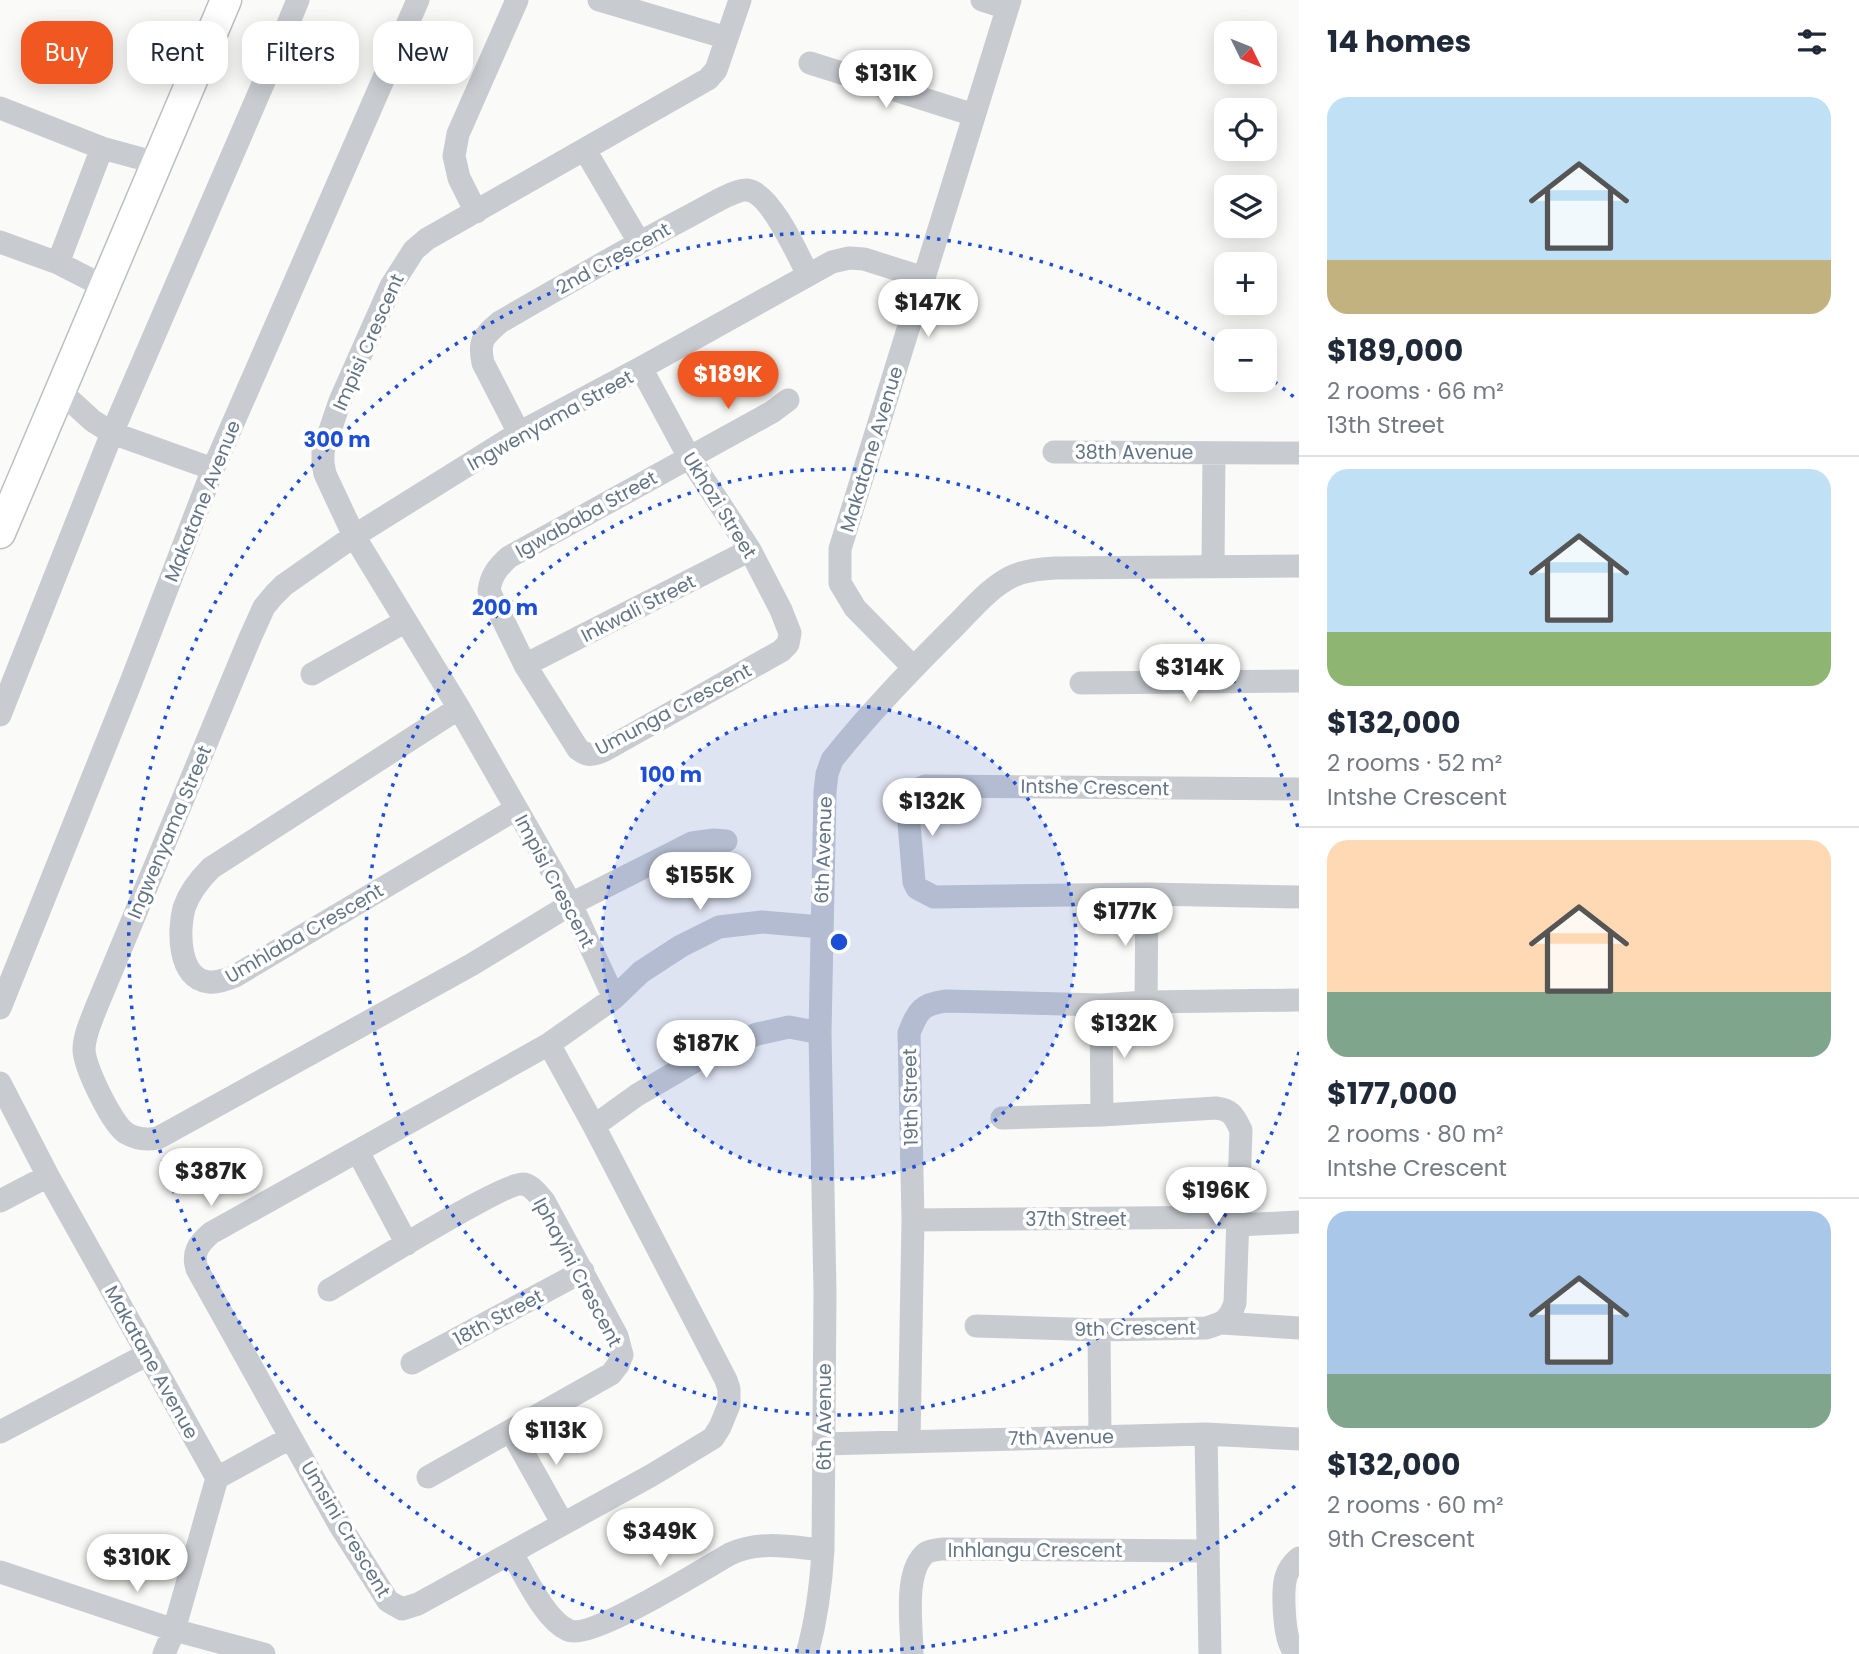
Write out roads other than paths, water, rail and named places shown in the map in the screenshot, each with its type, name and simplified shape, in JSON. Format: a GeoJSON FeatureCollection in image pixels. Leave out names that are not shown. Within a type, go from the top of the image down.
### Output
{"type":"FeatureCollection","features":[{"type":"Feature","properties":{"kind":"main road"},"geometry":{"type":"LineString","coordinates":[[0,533],[226,0]]}},
{"type":"Feature","properties":{"kind":"street"},"geometry":{"type":"LineString","coordinates":[[0,715],[112,433],[298,0]]}},
{"type":"Feature","properties":{"kind":"street","name":"Makatane Avenue"},"geometry":{"type":"LineString","coordinates":[[0,1008],[214,469],[418,0]]}},
{"type":"Feature","properties":{"kind":"street"},"geometry":{"type":"LineString","coordinates":[[476,212],[459,178],[454,156],[458,134],[517,0]]}},
{"type":"Feature","properties":{"kind":"street"},"geometry":{"type":"LineString","coordinates":[[599,0],[727,38]]}},
{"type":"Feature","properties":{"kind":"street","name":"Impisi Crescent"},"geometry":{"type":"LineString","coordinates":[[614,998],[571,904],[459,708],[354,536],[329,485],[323,451],[340,401],[391,286],[414,250],[428,239],[708,79],[716,70],[740,0]]}},
{"type":"Feature","properties":{"kind":"street","name":"Makatane Avenue"},"geometry":{"type":"LineString","coordinates":[[913,667],[855,608],[840,583],[840,549],[1009,4],[982,0]]}},
{"type":"Feature","properties":{"kind":"street"},"geometry":{"type":"LineString","coordinates":[[810,63],[974,115]]}},
{"type":"Feature","properties":{"kind":"street"},"geometry":{"type":"LineString","coordinates":[[0,108],[102,148],[157,163]]}},
{"type":"Feature","properties":{"kind":"street"},"geometry":{"type":"LineString","coordinates":[[58,262],[102,148]]}},
{"type":"Feature","properties":{"kind":"street"},"geometry":{"type":"LineString","coordinates":[[585,150],[639,242]]}},
{"type":"Feature","properties":{"kind":"street","name":"2nd Crescent"},"geometry":{"type":"LineString","coordinates":[[519,433],[483,363],[480,351],[485,335],[500,322],[639,242],[728,196],[746,190],[755,193],[772,208],[808,275]]}},
{"type":"Feature","properties":{"kind":"street"},"geometry":{"type":"LineString","coordinates":[[0,242],[58,262],[105,287]]}},
{"type":"Feature","properties":{"kind":"street","name":"Ingwenyama Street"},"geometry":{"type":"LineString","coordinates":[[726,841],[692,843],[571,904],[471,965],[159,1138],[142,1139],[127,1134],[118,1125],[100,1095],[84,1054],[89,1025],[259,617],[264,607],[284,585],[354,536],[519,433],[832,262],[849,258],[879,263],[924,278]]}},
{"type":"Feature","properties":{"kind":"street","name":"Ukhozi Street"},"geometry":{"type":"LineString","coordinates":[[641,368],[689,457],[750,550],[781,610],[790,633],[788,644]]}},
{"type":"Feature","properties":{"kind":"street"},"geometry":{"type":"LineString","coordinates":[[60,391],[93,421],[112,433],[214,469]]}},
{"type":"Feature","properties":{"kind":"street","name":"Igwababa Street"},"geometry":{"type":"LineString","coordinates":[[490,580],[496,569],[509,557],[772,412],[788,400]]}},
{"type":"Feature","properties":{"kind":"street","name":"38th Avenue"},"geometry":{"type":"LineString","coordinates":[[1054,452],[1299,453]]}},
{"type":"Feature","properties":{"kind":"street","name":"38th Avenue"},"geometry":{"type":"LineString","coordinates":[[1213,566],[1214,453]]}},
{"type":"Feature","properties":{"kind":"street","name":"Inkwali Street"},"geometry":{"type":"LineString","coordinates":[[525,666],[750,550]]}},
{"type":"Feature","properties":{"kind":"street","name":"6th Avenue"},"geometry":{"type":"LineString","coordinates":[[807,1654],[818,1609],[823,1549],[825,1293],[820,1032],[821,927],[823,808],[827,774],[832,760],[913,667],[987,594],[1014,575],[1035,569],[1055,568],[1299,566]]}},
{"type":"Feature","properties":{"kind":"street","name":"Umunga Crescent"},"geometry":{"type":"LineString","coordinates":[[490,580],[489,591],[525,666],[578,749],[585,754],[594,755],[781,651],[788,644]]}},
{"type":"Feature","properties":{"kind":"street"},"geometry":{"type":"LineString","coordinates":[[312,674],[407,621]]}},
{"type":"Feature","properties":{"kind":"street"},"geometry":{"type":"LineString","coordinates":[[1081,682],[1299,681]]}},
{"type":"Feature","properties":{"kind":"street","name":"Umhlaba Crescent"},"geometry":{"type":"LineString","coordinates":[[459,708],[211,868],[191,892],[184,908],[181,944],[187,966],[200,979],[211,983],[235,976],[516,809]]}},
{"type":"Feature","properties":{"kind":"street","name":"Intshe Crescent"},"geometry":{"type":"LineString","coordinates":[[1299,789],[925,786],[914,790],[908,800],[914,882],[917,887],[934,897],[1147,894],[1299,897]]}},
{"type":"Feature","properties":{"kind":"street"},"geometry":{"type":"LineString","coordinates":[[1146,1002],[1147,894]]}},
{"type":"Feature","properties":{"kind":"street","name":"Umsini Crescent"},"geometry":{"type":"LineString","coordinates":[[548,1044],[594,1126],[726,1380],[730,1397],[725,1417],[713,1438],[652,1475],[418,1604],[408,1608],[396,1606],[388,1601],[339,1524],[197,1269],[194,1258],[201,1241],[548,1044],[614,998],[641,972],[681,946],[719,927],[762,922],[821,927]]}},
{"type":"Feature","properties":{"kind":"street","name":"19th Street"},"geometry":{"type":"LineString","coordinates":[[909,1441],[913,1220],[909,1033],[921,1009],[931,1003],[946,1001],[1101,1005],[1299,1000]]}},
{"type":"Feature","properties":{"kind":"street"},"geometry":{"type":"LineString","coordinates":[[1101,1005],[1102,1115]]}},
{"type":"Feature","properties":{"kind":"street"},"geometry":{"type":"LineString","coordinates":[[594,1126],[637,1095],[702,1057],[757,1034],[789,1027],[820,1032]]}},
{"type":"Feature","properties":{"kind":"street","name":"Makatane Avenue"},"geometry":{"type":"LineString","coordinates":[[0,1083],[48,1176],[217,1478]]}},
{"type":"Feature","properties":{"kind":"street","name":"9th Crescent"},"geometry":{"type":"LineString","coordinates":[[976,1326],[1098,1330],[1206,1328],[1222,1323],[1231,1315],[1235,1303],[1241,1130],[1227,1110],[1216,1108],[1002,1118]]}},
{"type":"Feature","properties":{"kind":"street"},"geometry":{"type":"LineString","coordinates":[[358,1153],[407,1244]]}},
{"type":"Feature","properties":{"kind":"street"},"geometry":{"type":"LineString","coordinates":[[0,1201],[48,1176]]}},
{"type":"Feature","properties":{"kind":"street","name":"Iphayini Crescent"},"geometry":{"type":"LineString","coordinates":[[330,1290],[487,1198],[514,1185],[523,1184],[535,1191],[544,1202],[583,1271],[617,1336],[621,1350],[621,1360],[611,1374],[428,1477]]}},
{"type":"Feature","properties":{"kind":"street","name":"37th Street"},"geometry":{"type":"LineString","coordinates":[[913,1220],[1299,1222]]}},
{"type":"Feature","properties":{"kind":"street","name":"18th Street"},"geometry":{"type":"LineString","coordinates":[[412,1363],[583,1271]]}},
{"type":"Feature","properties":{"kind":"street"},"geometry":{"type":"LineString","coordinates":[[1222,1323],[1299,1328]]}},
{"type":"Feature","properties":{"kind":"street"},"geometry":{"type":"LineString","coordinates":[[1098,1330],[1100,1436]]}},
{"type":"Feature","properties":{"kind":"street"},"geometry":{"type":"LineString","coordinates":[[0,1432],[148,1354]]}},
{"type":"Feature","properties":{"kind":"street"},"geometry":{"type":"LineString","coordinates":[[511,1431],[563,1524]]}},
{"type":"Feature","properties":{"kind":"street"},"geometry":{"type":"LineString","coordinates":[[1206,1434],[1210,1654]]}},
{"type":"Feature","properties":{"kind":"street","name":"7th Avenue"},"geometry":{"type":"LineString","coordinates":[[823,1444],[1206,1434],[1299,1439]]}},
{"type":"Feature","properties":{"kind":"street"},"geometry":{"type":"LineString","coordinates":[[164,1654],[174,1630],[217,1478],[290,1438]]}},
{"type":"Feature","properties":{"kind":"street"},"geometry":{"type":"LineString","coordinates":[[512,1554],[547,1613],[567,1630],[579,1632],[614,1619],[745,1547],[823,1549]]}},
{"type":"Feature","properties":{"kind":"street","name":"Inhlangu Crescent"},"geometry":{"type":"LineString","coordinates":[[912,1654],[912,1580],[918,1562],[928,1551],[1208,1551]]}},
{"type":"Feature","properties":{"kind":"street"},"geometry":{"type":"LineString","coordinates":[[1299,1558],[1293,1563],[1286,1577],[1285,1603],[1286,1634],[1291,1647],[1299,1653]]}},
{"type":"Feature","properties":{"kind":"street"},"geometry":{"type":"LineString","coordinates":[[0,1572],[174,1630],[264,1654]]}}]}
